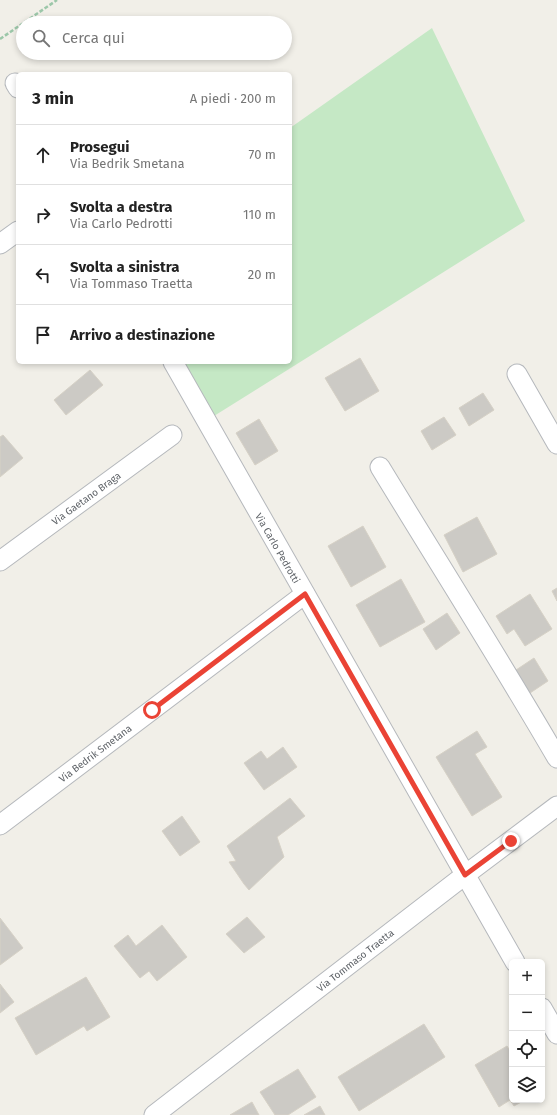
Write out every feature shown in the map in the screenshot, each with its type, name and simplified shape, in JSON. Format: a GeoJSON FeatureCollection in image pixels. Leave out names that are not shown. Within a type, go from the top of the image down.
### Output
{"type":"FeatureCollection","features":[{"type":"Feature","properties":{"kind":"street"},"geometry":{"type":"LineString","coordinates":[[0,244],[16,232]]}},
{"type":"Feature","properties":{"kind":"street","name":"Via Carlo Pedrotti"},"geometry":{"type":"LineString","coordinates":[[174,364],[513,959]]}},
{"type":"Feature","properties":{"kind":"street"},"geometry":{"type":"LineString","coordinates":[[516,374],[557,444]]}},
{"type":"Feature","properties":{"kind":"street","name":"Via Gaetano Braga"},"geometry":{"type":"LineString","coordinates":[[0,561],[172,435]]}},
{"type":"Feature","properties":{"kind":"street"},"geometry":{"type":"LineString","coordinates":[[380,467],[437,561],[518,689],[557,758]]}},
{"type":"Feature","properties":{"kind":"street","name":"Via Bedrik Smetana"},"geometry":{"type":"LineString","coordinates":[[0,825],[305,594]]}},
{"type":"Feature","properties":{"kind":"street","name":"Via Tommaso Traetta"},"geometry":{"type":"LineString","coordinates":[[154,1115],[465,875],[557,806]]}},
{"type":"Feature","properties":{"kind":"street"},"geometry":{"type":"LineString","coordinates":[[545,1013],[557,1034]]}},
{"type":"Feature","properties":{"kind":"path"},"geometry":{"type":"LineString","coordinates":[[34,16],[57,0]]}},
{"type":"Feature","properties":{"kind":"path"},"geometry":{"type":"LineString","coordinates":[[0,39],[16,28]]}},
{"type":"Feature","properties":{"kind":"green space"},"geometry":{"type":"Polygon","coordinates":[[[432,28],[525,221],[206,421],[174,364],[292,364],[292,127],[432,28]]]}},
{"type":"Feature","properties":{"kind":"building"},"geometry":{"type":"Polygon","coordinates":[[[360,358],[379,391],[345,411],[325,378],[360,358]]]}},
{"type":"Feature","properties":{"kind":"building"},"geometry":{"type":"Polygon","coordinates":[[[90,370],[103,385],[66,415],[54,400],[90,370]]]}},
{"type":"Feature","properties":{"kind":"building"},"geometry":{"type":"Polygon","coordinates":[[[483,393],[494,410],[469,426],[459,408],[483,393]]]}},
{"type":"Feature","properties":{"kind":"building"},"geometry":{"type":"Polygon","coordinates":[[[444,417],[456,435],[432,450],[421,431],[444,417]]]}},
{"type":"Feature","properties":{"kind":"building"},"geometry":{"type":"Polygon","coordinates":[[[259,419],[278,451],[255,465],[236,433],[259,419]]]}},
{"type":"Feature","properties":{"kind":"building"},"geometry":{"type":"Polygon","coordinates":[[[3,435],[23,458],[0,477],[0,437],[3,435]]]}},
{"type":"Feature","properties":{"kind":"building"},"geometry":{"type":"Polygon","coordinates":[[[477,517],[497,554],[463,572],[444,535],[477,517]]]}},
{"type":"Feature","properties":{"kind":"building"},"geometry":{"type":"Polygon","coordinates":[[[363,526],[386,567],[351,587],[328,546],[363,526]]]}},
{"type":"Feature","properties":{"kind":"building"},"geometry":{"type":"Polygon","coordinates":[[[401,579],[425,622],[380,647],[356,605],[401,579]]]}},
{"type":"Feature","properties":{"kind":"building"},"geometry":{"type":"Polygon","coordinates":[[[557,588],[557,601],[552,591],[557,588]]]}},
{"type":"Feature","properties":{"kind":"building"},"geometry":{"type":"Polygon","coordinates":[[[530,594],[552,629],[525,646],[514,629],[507,634],[496,616],[530,594]]]}},
{"type":"Feature","properties":{"kind":"building"},"geometry":{"type":"Polygon","coordinates":[[[447,613],[460,633],[436,650],[423,629],[447,613]]]}},
{"type":"Feature","properties":{"kind":"building"},"geometry":{"type":"Polygon","coordinates":[[[534,658],[548,681],[527,695],[513,672],[534,658]]]}},
{"type":"Feature","properties":{"kind":"building"},"geometry":{"type":"Polygon","coordinates":[[[477,731],[487,747],[475,754],[502,797],[472,816],[436,757],[477,731]]]}},
{"type":"Feature","properties":{"kind":"building"},"geometry":{"type":"Polygon","coordinates":[[[283,747],[297,767],[264,790],[244,763],[261,751],[267,759],[283,747]]]}},
{"type":"Feature","properties":{"kind":"building"},"geometry":{"type":"Polygon","coordinates":[[[290,798],[305,816],[277,837],[284,857],[249,890],[229,862],[236,861],[227,846],[290,798]]]}},
{"type":"Feature","properties":{"kind":"building"},"geometry":{"type":"Polygon","coordinates":[[[182,816],[200,842],[180,856],[162,831],[182,816]]]}},
{"type":"Feature","properties":{"kind":"building"},"geometry":{"type":"Polygon","coordinates":[[[247,917],[265,937],[244,953],[226,934],[247,917]]]}},
{"type":"Feature","properties":{"kind":"building"},"geometry":{"type":"Polygon","coordinates":[[[0,918],[23,948],[0,965],[0,918]]]}},
{"type":"Feature","properties":{"kind":"building"},"geometry":{"type":"Polygon","coordinates":[[[162,925],[187,957],[157,981],[149,971],[140,978],[114,946],[128,935],[136,946],[162,925]]]}},
{"type":"Feature","properties":{"kind":"building"},"geometry":{"type":"Polygon","coordinates":[[[86,977],[110,1017],[87,1031],[84,1026],[36,1055],[15,1018],[86,977]]]}},
{"type":"Feature","properties":{"kind":"building"},"geometry":{"type":"Polygon","coordinates":[[[0,984],[14,1002],[0,1013],[0,984]]]}},
{"type":"Feature","properties":{"kind":"building"},"geometry":{"type":"Polygon","coordinates":[[[424,1024],[445,1057],[359,1111],[338,1077],[424,1024]]]}},
{"type":"Feature","properties":{"kind":"building"},"geometry":{"type":"Polygon","coordinates":[[[507,1046],[509,1049],[509,1101],[499,1107],[475,1065],[507,1046]]]}},
{"type":"Feature","properties":{"kind":"building"},"geometry":{"type":"Polygon","coordinates":[[[298,1069],[316,1097],[288,1115],[275,1115],[260,1092],[298,1069]]]}},
{"type":"Feature","properties":{"kind":"building"},"geometry":{"type":"Polygon","coordinates":[[[252,1102],[259,1115],[230,1115],[252,1102]]]}},
{"type":"Feature","properties":{"kind":"building"},"geometry":{"type":"Polygon","coordinates":[[[512,1103],[520,1103],[514,1106],[512,1103]]]}},
{"type":"Feature","properties":{"kind":"building"},"geometry":{"type":"Polygon","coordinates":[[[320,1106],[325,1115],[304,1115],[320,1106]]]}},
{"type":"Feature","properties":{"kind":"route"},"geometry":{"type":"LineString","coordinates":[[152,710],[305,594],[465,875],[511,841]]}}]}
